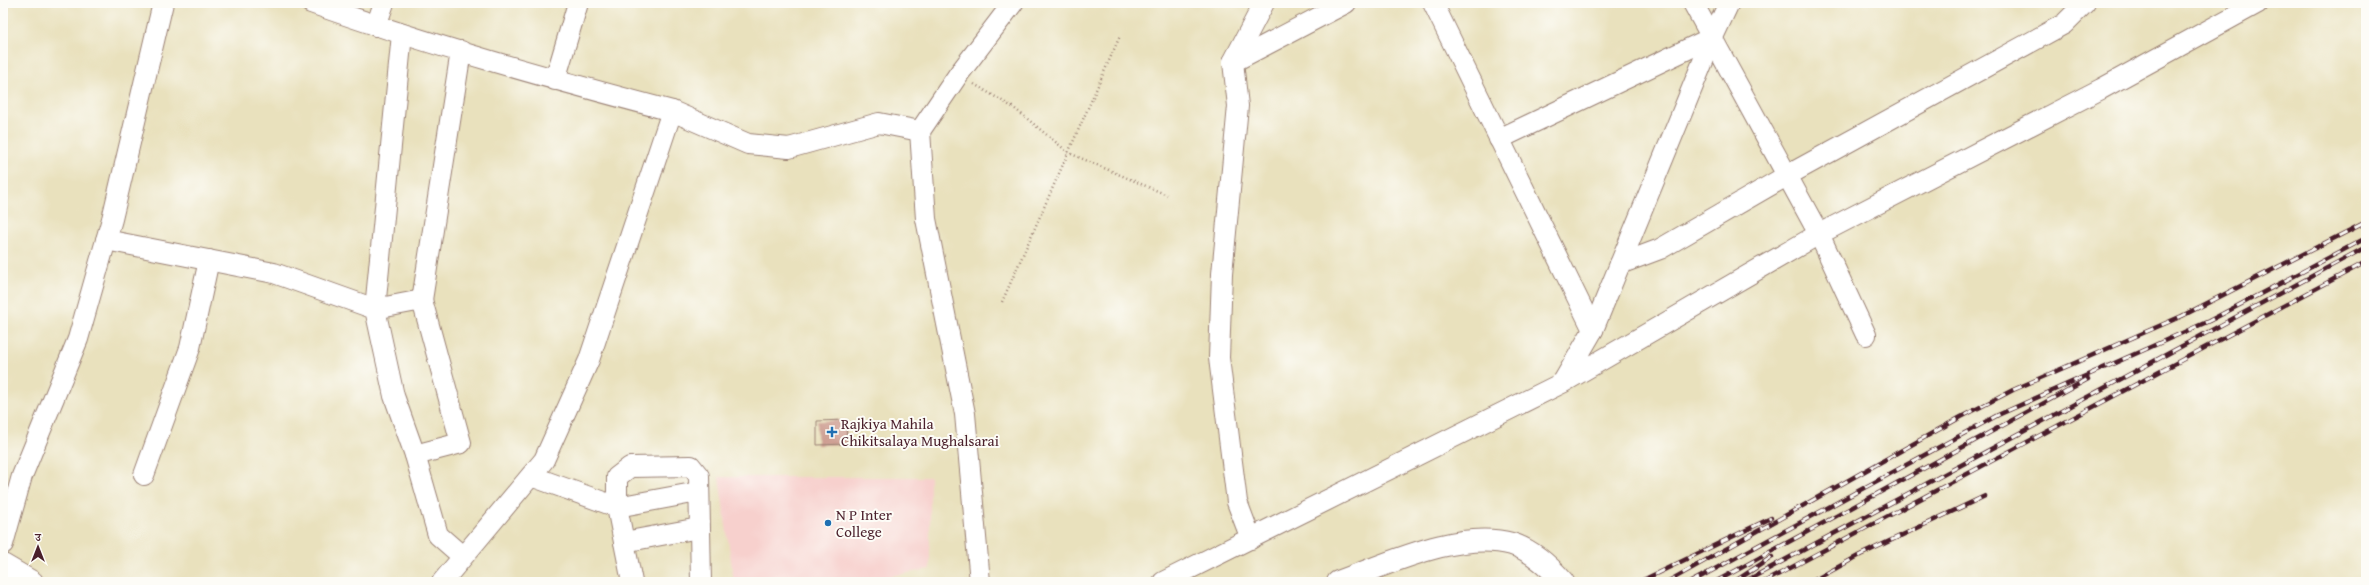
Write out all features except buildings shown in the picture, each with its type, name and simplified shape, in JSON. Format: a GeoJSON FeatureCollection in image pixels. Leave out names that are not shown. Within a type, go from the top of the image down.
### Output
{"type":"FeatureCollection","features":[{"type":"Feature","properties":{"kind":"highway"},"geometry":{"type":"LineString","coordinates":[[1338,582],[1419,553],[1453,544],[1485,539],[1513,544],[1535,556],[1563,582]]}},
{"type":"Feature","properties":{"kind":"highway"},"geometry":{"type":"LineString","coordinates":[[3,565],[32,582]]}},
{"type":"Feature","properties":{"kind":"street"},"geometry":{"type":"LineString","coordinates":[[3,544],[22,476],[78,339],[106,240],[163,3]]}},
{"type":"Feature","properties":{"kind":"street"},"geometry":{"type":"LineString","coordinates":[[311,3],[376,26],[555,80],[672,111],[748,144],[788,148],[878,123],[920,131]]}},
{"type":"Feature","properties":{"kind":"street"},"geometry":{"type":"LineString","coordinates":[[376,26],[384,3]]}},
{"type":"Feature","properties":{"kind":"street"},"geometry":{"type":"LineString","coordinates":[[555,80],[578,3]]}},
{"type":"Feature","properties":{"kind":"street"},"geometry":{"type":"LineString","coordinates":[[980,582],[965,414],[926,219],[920,131],[958,75],[1013,3]]}},
{"type":"Feature","properties":{"kind":"street"},"geometry":{"type":"LineString","coordinates":[[1251,539],[1237,502],[1219,358],[1222,274],[1238,106],[1233,62],[1264,3]]}},
{"type":"Feature","properties":{"kind":"street"},"geometry":{"type":"LineString","coordinates":[[1233,62],[1346,3]]}},
{"type":"Feature","properties":{"kind":"street"},"geometry":{"type":"LineString","coordinates":[[1433,3],[1593,330]]}},
{"type":"Feature","properties":{"kind":"street"},"geometry":{"type":"LineString","coordinates":[[1694,3],[1820,234],[1866,335]]}},
{"type":"Feature","properties":{"kind":"street"},"geometry":{"type":"LineString","coordinates":[[1562,383],[1593,330],[1713,36],[1729,3]]}},
{"type":"Feature","properties":{"kind":"street"},"geometry":{"type":"LineString","coordinates":[[1620,264],[1660,249],[1788,175],[2064,24],[2085,3]]}},
{"type":"Feature","properties":{"kind":"street"},"geometry":{"type":"LineString","coordinates":[[1163,582],[1562,383],[1820,234],[2101,90],[2258,3]]}},
{"type":"Feature","properties":{"kind":"street"},"geometry":{"type":"LineString","coordinates":[[402,34],[375,309],[394,396],[415,455],[438,535],[462,556]]}},
{"type":"Feature","properties":{"kind":"street"},"geometry":{"type":"LineString","coordinates":[[1500,139],[1713,36]]}},
{"type":"Feature","properties":{"kind":"street"},"geometry":{"type":"LineString","coordinates":[[415,455],[461,443],[422,300],[461,51]]}},
{"type":"Feature","properties":{"kind":"street"},"geometry":{"type":"LineString","coordinates":[[442,582],[462,556],[532,476],[544,460],[589,360],[672,111]]}},
{"type":"Feature","properties":{"kind":"street"},"geometry":{"type":"LineString","coordinates":[[106,240],[274,274],[375,309],[422,300]]}},
{"type":"Feature","properties":{"kind":"street"},"geometry":{"type":"LineString","coordinates":[[144,475],[190,348],[209,260]]}},
{"type":"Feature","properties":{"kind":"street"},"geometry":{"type":"LineString","coordinates":[[632,582],[618,507],[618,477],[630,467],[692,466],[699,476],[699,528],[702,582]]}},
{"type":"Feature","properties":{"kind":"street"},"geometry":{"type":"LineString","coordinates":[[532,476],[618,507],[698,492]]}},
{"type":"Feature","properties":{"kind":"street"},"geometry":{"type":"LineString","coordinates":[[624,542],[699,528]]}},
{"type":"Feature","properties":{"kind":"path"},"geometry":{"type":"LineString","coordinates":[[1002,302],[1120,36]]}},
{"type":"Feature","properties":{"kind":"path"},"geometry":{"type":"LineString","coordinates":[[958,75],[1014,108],[1069,153],[1167,195]]}},
{"type":"Feature","properties":{"kind":"shaded area","name":"N P Inter College"},"geometry":{"type":"Polygon","coordinates":[[[719,477],[930,477],[930,569],[858,582],[734,582],[719,477]]]}},
{"type":"Feature","properties":{"kind":"railway"},"geometry":{"type":"LineString","coordinates":[[1667,582],[1961,417],[2013,390],[2182,316],[2366,222]]}},
{"type":"Feature","properties":{"kind":"railway"},"geometry":{"type":"LineString","coordinates":[[1691,582],[1998,415],[2209,321],[2366,238]]}},
{"type":"Feature","properties":{"kind":"railway"},"geometry":{"type":"LineString","coordinates":[[1744,582],[2366,247]]}},
{"type":"Feature","properties":{"kind":"railway"},"geometry":{"type":"LineString","coordinates":[[1764,582],[2366,262]]}},
{"type":"Feature","properties":{"kind":"railway"},"geometry":{"type":"LineString","coordinates":[[1715,582],[2088,379]]}},
{"type":"Feature","properties":{"kind":"railway"},"geometry":{"type":"LineString","coordinates":[[1811,582],[1860,555],[1985,496]]}},
{"type":"Feature","properties":{"kind":"railway"},"geometry":{"type":"LineString","coordinates":[[1639,582],[1771,518]]}},
{"type":"Feature","properties":{"kind":"railway"},"geometry":{"type":"LineString","coordinates":[[1734,582],[1772,557]]}},
{"type":"Feature","properties":{"kind":"place","name":"Rajkiya Mahila Chikitsalaya Mughalsarai"},"geometry":{"type":"Point","coordinates":[832,432]}},
{"type":"Feature","properties":{"kind":"place","name":"N P Inter College"},"geometry":{"type":"Point","coordinates":[828,523]}}]}
